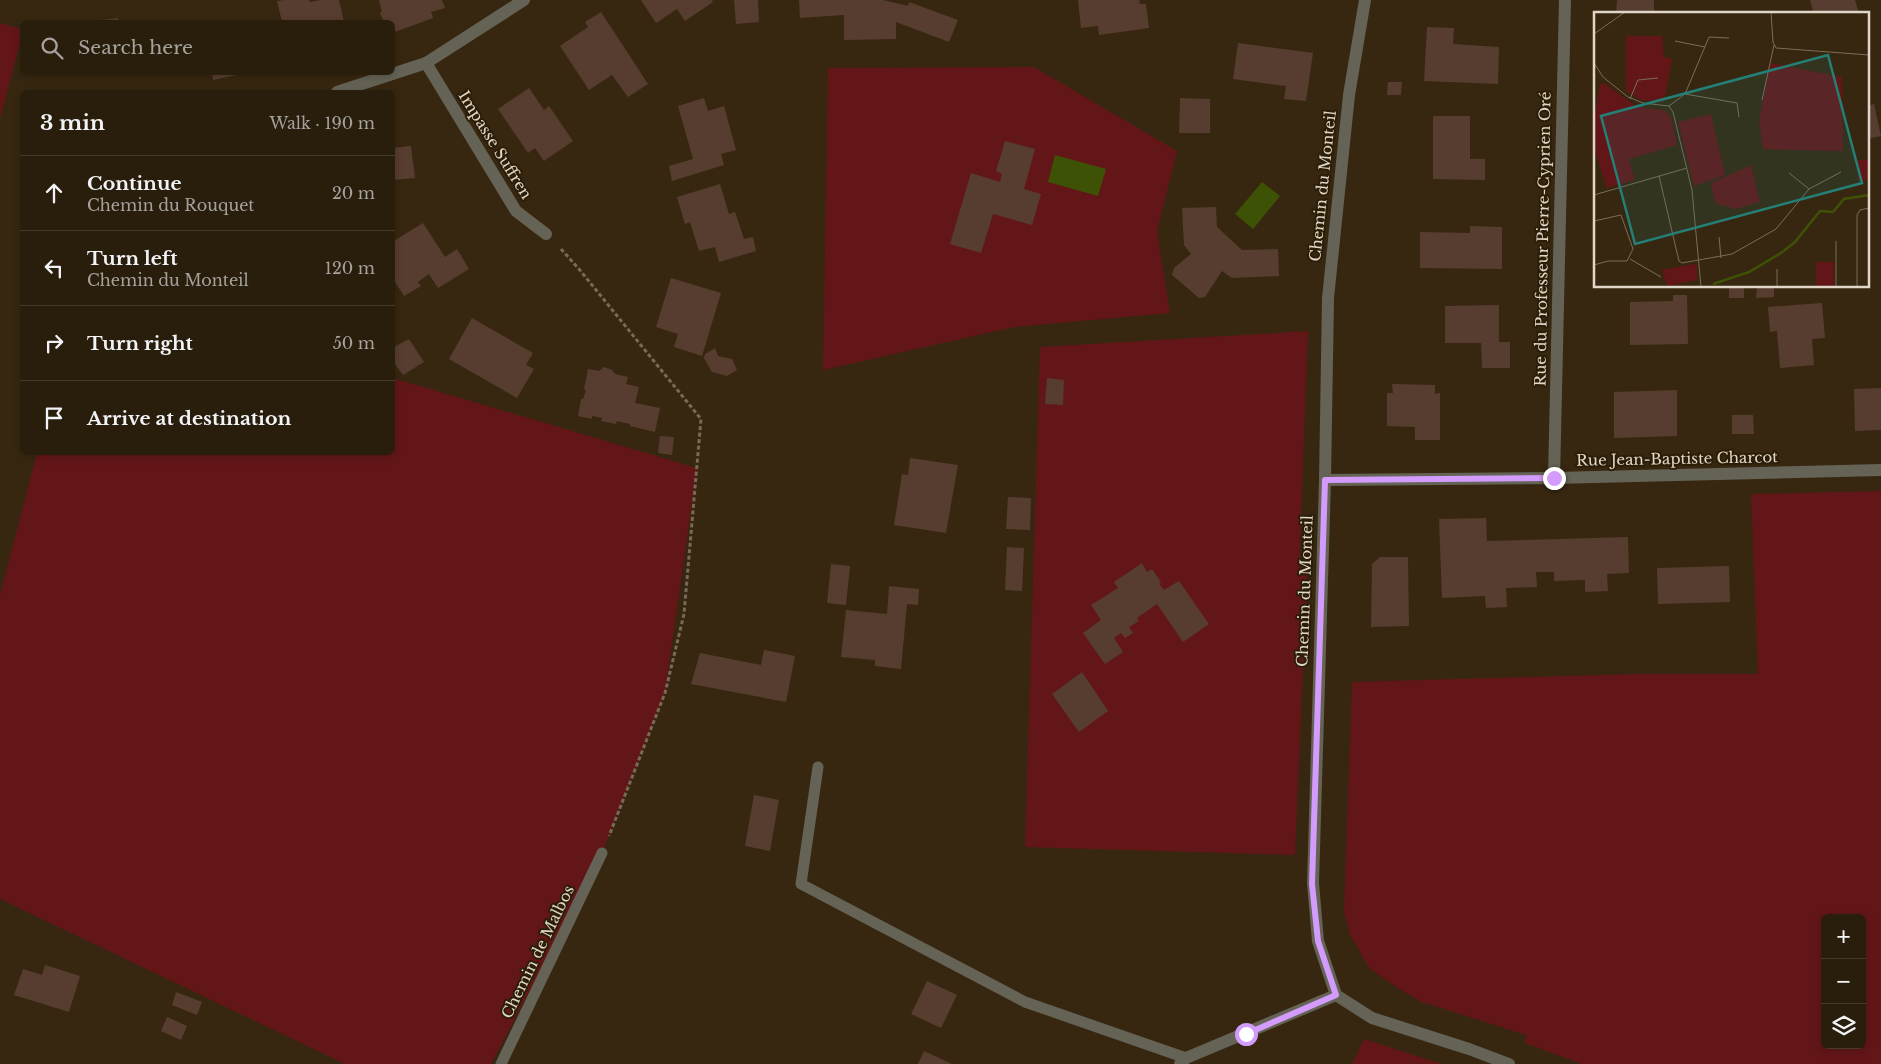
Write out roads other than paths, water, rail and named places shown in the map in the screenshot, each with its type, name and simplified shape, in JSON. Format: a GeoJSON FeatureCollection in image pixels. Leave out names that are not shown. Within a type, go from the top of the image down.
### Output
{"type":"FeatureCollection","features":[{"type":"Feature","properties":{"kind":"street"},"geometry":{"type":"LineString","coordinates":[[395,73],[426,63],[524,0]]}},
{"type":"Feature","properties":{"kind":"street","name":"Chemin du Monteil"},"geometry":{"type":"LineString","coordinates":[[1336,995],[1318,941],[1312,884],[1325,480],[1328,298],[1349,95],[1365,0]]}},
{"type":"Feature","properties":{"kind":"street","name":"Rue du Professeur Pierre-Cyprien Oré"},"geometry":{"type":"LineString","coordinates":[[1554,478],[1565,0]]}},
{"type":"Feature","properties":{"kind":"street","name":"Impasse Suffren"},"geometry":{"type":"LineString","coordinates":[[426,63],[516,211],[546,234]]}},
{"type":"Feature","properties":{"kind":"street"},"geometry":{"type":"LineString","coordinates":[[343,90],[389,75]]}},
{"type":"Feature","properties":{"kind":"street","name":"Rue Jean-Baptiste Charcot"},"geometry":{"type":"LineString","coordinates":[[1325,480],[1554,478],[1881,470]]}},
{"type":"Feature","properties":{"kind":"street"},"geometry":{"type":"LineString","coordinates":[[1183,1061],[1336,995],[1372,1018],[1509,1064]]}},
{"type":"Feature","properties":{"kind":"lane"},"geometry":{"type":"LineString","coordinates":[[818,767],[801,884],[1025,1002],[1183,1061]]}},
{"type":"Feature","properties":{"kind":"lane","name":"Chemin de Malbos"},"geometry":{"type":"LineString","coordinates":[[501,1064],[602,852]]}}]}
